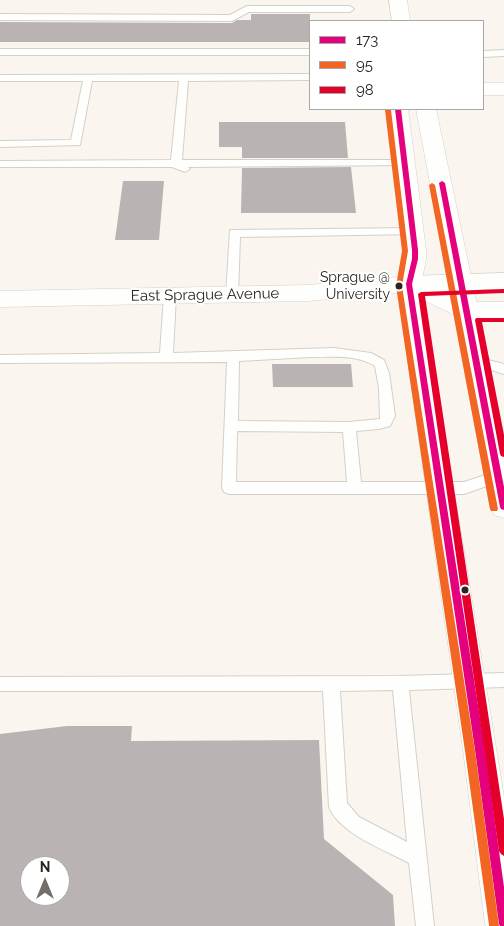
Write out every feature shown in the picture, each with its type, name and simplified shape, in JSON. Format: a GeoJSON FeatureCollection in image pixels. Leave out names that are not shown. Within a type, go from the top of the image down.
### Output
{"type":"FeatureCollection","features":[{"type":"Feature","properties":{"kind":"main road"},"geometry":{"type":"LineString","coordinates":[[398,0],[401,20]]}},
{"type":"Feature","properties":{"kind":"main road"},"geometry":{"type":"LineString","coordinates":[[484,89],[504,89]]}},
{"type":"Feature","properties":{"kind":"main road"},"geometry":{"type":"LineString","coordinates":[[398,110],[416,259],[409,284],[441,487],[504,924]]}},
{"type":"Feature","properties":{"kind":"main road"},"geometry":{"type":"LineString","coordinates":[[426,110],[476,361],[498,444],[504,507]]}},
{"type":"Feature","properties":{"kind":"main road","name":"East Sprague Avenue"},"geometry":{"type":"LineString","coordinates":[[0,299],[308,293],[409,284],[504,281]]}},
{"type":"Feature","properties":{"kind":"main road","name":"East Sprague Avenue"},"geometry":{"type":"LineString","coordinates":[[409,284],[466,310],[504,310]]}},
{"type":"Feature","properties":{"kind":"lane"},"geometry":{"type":"LineString","coordinates":[[0,17],[232,18],[247,9],[350,9]]}},
{"type":"Feature","properties":{"kind":"lane"},"geometry":{"type":"LineString","coordinates":[[0,52],[309,52]]}},
{"type":"Feature","properties":{"kind":"lane"},"geometry":{"type":"LineString","coordinates":[[484,54],[504,53]]}},
{"type":"Feature","properties":{"kind":"lane"},"geometry":{"type":"LineString","coordinates":[[0,78],[309,77]]}},
{"type":"Feature","properties":{"kind":"lane"},"geometry":{"type":"LineString","coordinates":[[0,144],[76,143],[88,78]]}},
{"type":"Feature","properties":{"kind":"lane"},"geometry":{"type":"LineString","coordinates":[[176,165],[184,78]]}},
{"type":"Feature","properties":{"kind":"lane"},"geometry":{"type":"LineString","coordinates":[[0,164],[404,163]]}},
{"type":"Feature","properties":{"kind":"lane"},"geometry":{"type":"LineString","coordinates":[[176,165],[194,174]]}},
{"type":"Feature","properties":{"kind":"lane"},"geometry":{"type":"LineString","coordinates":[[232,295],[234,233],[414,232]]}},
{"type":"Feature","properties":{"kind":"lane"},"geometry":{"type":"LineString","coordinates":[[166,359],[170,296]]}},
{"type":"Feature","properties":{"kind":"lane"},"geometry":{"type":"LineString","coordinates":[[0,359],[166,359],[263,354],[346,353],[372,356],[382,366],[388,416],[385,422],[349,427],[231,426]]}},
{"type":"Feature","properties":{"kind":"lane"},"geometry":{"type":"LineString","coordinates":[[233,357],[229,488],[464,488],[501,475]]}},
{"type":"Feature","properties":{"kind":"lane"},"geometry":{"type":"LineString","coordinates":[[476,361],[504,369]]}},
{"type":"Feature","properties":{"kind":"lane"},"geometry":{"type":"LineString","coordinates":[[349,427],[354,487]]}},
{"type":"Feature","properties":{"kind":"lane"},"geometry":{"type":"LineString","coordinates":[[0,684],[400,683],[504,680]]}},
{"type":"Feature","properties":{"kind":"lane"},"geometry":{"type":"LineString","coordinates":[[331,683],[338,807],[353,823],[418,858]]}},
{"type":"Feature","properties":{"kind":"lane"},"geometry":{"type":"LineString","coordinates":[[400,683],[425,926]]}},
{"type":"Feature","properties":{"kind":"building"},"geometry":{"type":"Polygon","coordinates":[[[251,14],[310,14],[309,42],[0,42],[0,22],[232,23],[237,20],[251,20],[251,14]]]}},
{"type":"Feature","properties":{"kind":"building"},"geometry":{"type":"Polygon","coordinates":[[[219,122],[345,122],[348,158],[242,158],[242,147],[219,147],[219,122]]]}},
{"type":"Feature","properties":{"kind":"building"},"geometry":{"type":"Polygon","coordinates":[[[351,167],[356,213],[241,213],[242,168],[351,167]]]}},
{"type":"Feature","properties":{"kind":"building"},"geometry":{"type":"Polygon","coordinates":[[[123,181],[164,181],[159,240],[115,240],[123,181]]]}},
{"type":"Feature","properties":{"kind":"building"},"geometry":{"type":"Polygon","coordinates":[[[272,364],[351,364],[353,387],[273,387],[272,364]]]}},
{"type":"Feature","properties":{"kind":"building"},"geometry":{"type":"Polygon","coordinates":[[[67,726],[132,726],[131,741],[319,740],[324,839],[393,895],[395,926],[0,926],[0,734],[67,726]]]}},
{"type":"Feature","properties":{"kind":"transit line","name":"95"},"geometry":{"type":"LineString","coordinates":[[388,110],[405,251],[399,286],[470,751],[494,925]]}},
{"type":"Feature","properties":{"kind":"transit line","name":"173"},"geometry":{"type":"LineString","coordinates":[[398,110],[415,250],[415,259],[409,284],[480,750],[504,924]]}},
{"type":"Feature","properties":{"kind":"transit line","name":"173"},"geometry":{"type":"LineString","coordinates":[[442,183],[504,507]]}},
{"type":"Feature","properties":{"kind":"transit line","name":"95"},"geometry":{"type":"LineString","coordinates":[[432,185],[494,509]]}},
{"type":"Feature","properties":{"kind":"transit line","name":"98"},"geometry":{"type":"LineString","coordinates":[[504,291],[421,294],[504,851]]}},
{"type":"Feature","properties":{"kind":"transit line","name":"98"},"geometry":{"type":"LineString","coordinates":[[504,320],[478,320],[504,454]]}},
{"type":"Feature","properties":{"kind":"place","name":"Sprague @ University"},"geometry":{"type":"Point","coordinates":[399,286]}}]}
